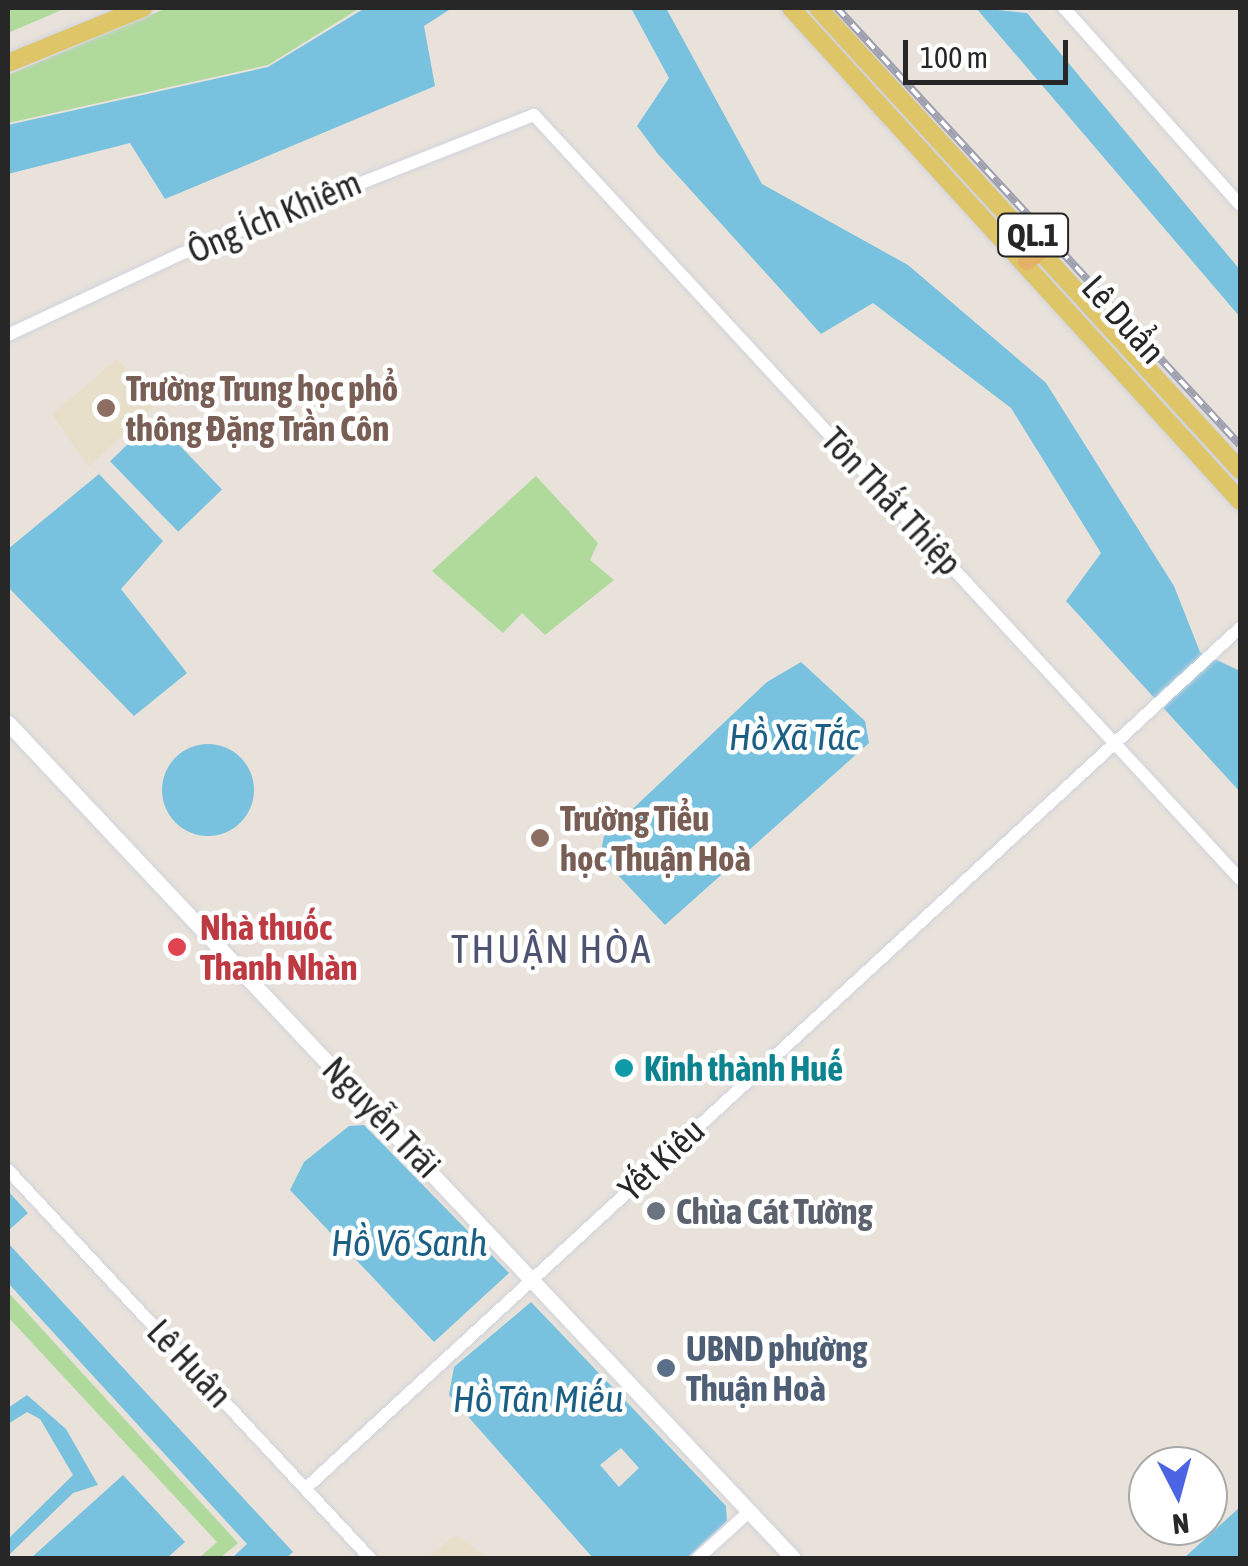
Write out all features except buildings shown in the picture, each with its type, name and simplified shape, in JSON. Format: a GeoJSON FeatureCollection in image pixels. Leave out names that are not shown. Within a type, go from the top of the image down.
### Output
{"type":"FeatureCollection","features":[{"type":"Feature","properties":{"kind":"highway"},"geometry":{"type":"LineString","coordinates":[[1027,260],[1044,247]]}},
{"type":"Feature","properties":{"kind":"main road"},"geometry":{"type":"LineString","coordinates":[[8,52],[112,8]]}},
{"type":"Feature","properties":{"kind":"main road"},"geometry":{"type":"LineString","coordinates":[[8,63],[143,8]]}},
{"type":"Feature","properties":{"kind":"main road","name":"Lê Duẩn"},"geometry":{"type":"LineString","coordinates":[[791,8],[1027,260],[1240,502]]}},
{"type":"Feature","properties":{"kind":"main road","name":"Lê Duẩn"},"geometry":{"type":"LineString","coordinates":[[818,8],[1044,247],[1240,470]]}},
{"type":"Feature","properties":{"kind":"main road","name":"Nguyễn Trãi"},"geometry":{"type":"LineString","coordinates":[[8,723],[793,1558]]}},
{"type":"Feature","properties":{"kind":"street"},"geometry":{"type":"LineString","coordinates":[[1064,8],[1240,205]]}},
{"type":"Feature","properties":{"kind":"street","name":"Ông Ích Khiêm"},"geometry":{"type":"LineString","coordinates":[[8,335],[522,114],[544,122]]}},
{"type":"Feature","properties":{"kind":"street","name":"Tôn Thất Thiệp"},"geometry":{"type":"LineString","coordinates":[[544,122],[1240,879]]}},
{"type":"Feature","properties":{"kind":"street","name":"Yết Kiêu"},"geometry":{"type":"LineString","coordinates":[[306,1488],[1112,741],[1240,628]]}},
{"type":"Feature","properties":{"kind":"street","name":"Lê Huân"},"geometry":{"type":"LineString","coordinates":[[8,1170],[370,1558]]}},
{"type":"Feature","properties":{"kind":"street"},"geometry":{"type":"LineString","coordinates":[[698,1558],[750,1511]]}},
{"type":"Feature","properties":{"kind":"shaded area","name":"Trường Trung học phổ thông Đặng Trần Côn"},"geometry":{"type":"Polygon","coordinates":[[[117,359],[159,402],[88,467],[52,414],[117,359]]]}},
{"type":"Feature","properties":{"kind":"shaded area"},"geometry":{"type":"Polygon","coordinates":[[[454,1536],[464,1540],[488,1558],[427,1558],[454,1536]]]}},
{"type":"Feature","properties":{"kind":"green space"},"geometry":{"type":"Polygon","coordinates":[[[8,8],[66,8],[8,33],[8,8]]]}},
{"type":"Feature","properties":{"kind":"green space"},"geometry":{"type":"Polygon","coordinates":[[[167,8],[360,8],[268,65],[8,123],[8,75],[167,8]]]}},
{"type":"Feature","properties":{"kind":"green space"},"geometry":{"type":"Polygon","coordinates":[[[536,476],[598,543],[590,560],[614,580],[545,635],[522,613],[503,633],[432,571],[536,476]]]}},
{"type":"Feature","properties":{"kind":"green space"},"geometry":{"type":"Polygon","coordinates":[[[8,1292],[238,1543],[220,1558],[199,1558],[217,1542],[8,1317],[8,1292]]]}},
{"type":"Feature","properties":{"kind":"water"},"geometry":{"type":"Polygon","coordinates":[[[365,8],[452,8],[424,26],[435,86],[165,199],[130,143],[8,174],[8,125],[268,67],[365,8]]]}},
{"type":"Feature","properties":{"kind":"water"},"geometry":{"type":"Polygon","coordinates":[[[631,8],[666,8],[762,184],[908,265],[1046,383],[1174,586],[1200,652],[1240,671],[1240,792],[1066,601],[1101,553],[1011,408],[873,303],[821,334],[658,154],[637,126],[669,78],[631,8]]]}},
{"type":"Feature","properties":{"kind":"water"},"geometry":{"type":"Polygon","coordinates":[[[976,8],[1027,13],[1240,270],[1240,317],[976,8]]]}},
{"type":"Feature","properties":{"kind":"water"},"geometry":{"type":"Polygon","coordinates":[[[154,419],[222,489],[178,532],[110,461],[154,419]]]}},
{"type":"Feature","properties":{"kind":"water"},"geometry":{"type":"Polygon","coordinates":[[[99,474],[163,541],[121,589],[187,673],[134,716],[8,587],[8,549],[99,474]]]}},
{"type":"Feature","properties":{"kind":"water","name":"Hồ Xã Tắc"},"geometry":{"type":"Polygon","coordinates":[[[801,662],[865,721],[869,743],[665,925],[600,856],[604,836],[767,682],[801,662]]]}},
{"type":"Feature","properties":{"kind":"water"},"geometry":{"type":"Polygon","coordinates":[[[208,744],[226,748],[240,758],[250,772],[254,790],[250,808],[240,822],[226,832],[208,836],[190,832],[176,822],[166,808],[162,790],[166,772],[176,758],[190,748],[208,744]]]}},
{"type":"Feature","properties":{"kind":"water","name":"Hồ Võ Sanh"},"geometry":{"type":"Polygon","coordinates":[[[364,1125],[509,1273],[434,1342],[290,1190],[304,1162],[349,1126],[364,1125]]]}},
{"type":"Feature","properties":{"kind":"water"},"geometry":{"type":"Polygon","coordinates":[[[8,1191],[28,1213],[8,1231],[8,1191]]]}},
{"type":"Feature","properties":{"kind":"water"},"geometry":{"type":"Polygon","coordinates":[[[8,1243],[293,1552],[286,1558],[232,1558],[247,1544],[8,1283],[8,1243]]]}},
{"type":"Feature","properties":{"kind":"water","name":"Hồ Tân Miếu"},"geometry":{"type":"Polygon","coordinates":[[[531,1302],[726,1506],[727,1521],[687,1558],[593,1558],[449,1395],[454,1367],[531,1302]],[[621,1448],[600,1465],[619,1487],[639,1468],[621,1448]]]}},
{"type":"Feature","properties":{"kind":"water"},"geometry":{"type":"Polygon","coordinates":[[[27,1395],[66,1429],[98,1485],[73,1493],[8,1556],[8,1539],[73,1475],[40,1419],[27,1412],[8,1424],[8,1408],[27,1395]]]}},
{"type":"Feature","properties":{"kind":"water"},"geometry":{"type":"Polygon","coordinates":[[[123,1475],[185,1542],[167,1558],[31,1558],[123,1475]]]}},
{"type":"Feature","properties":{"kind":"water"},"geometry":{"type":"Polygon","coordinates":[[[1240,1507],[1240,1558],[1184,1558],[1197,1546],[1228,1546],[1228,1518],[1240,1507]]]}},
{"type":"Feature","properties":{"kind":"railway"},"geometry":{"type":"LineString","coordinates":[[837,8],[1240,445]]}},
{"type":"Feature","properties":{"kind":"place","name":"Trường Trung học phổ thông Đặng Trần Côn"},"geometry":{"type":"Point","coordinates":[106,408]}},
{"type":"Feature","properties":{"kind":"place","name":"Trường Tiểu học Thuận Hoà"},"geometry":{"type":"Point","coordinates":[540,838]}},
{"type":"Feature","properties":{"kind":"place","name":"Nhà thuốc Thanh Nhàn"},"geometry":{"type":"Point","coordinates":[177,947]}},
{"type":"Feature","properties":{"kind":"place","name":"Kinh thành Huế"},"geometry":{"type":"Point","coordinates":[624,1068]}},
{"type":"Feature","properties":{"kind":"place","name":"Chùa Cát Tường"},"geometry":{"type":"Point","coordinates":[656,1211]}},
{"type":"Feature","properties":{"kind":"place","name":"UBND phường Thuận Hoà"},"geometry":{"type":"Point","coordinates":[666,1368]}},
{"type":"Feature","properties":{"kind":"district","name":"THUẬN HÒA"},"geometry":{"type":"Point","coordinates":[552,949]}}]}
